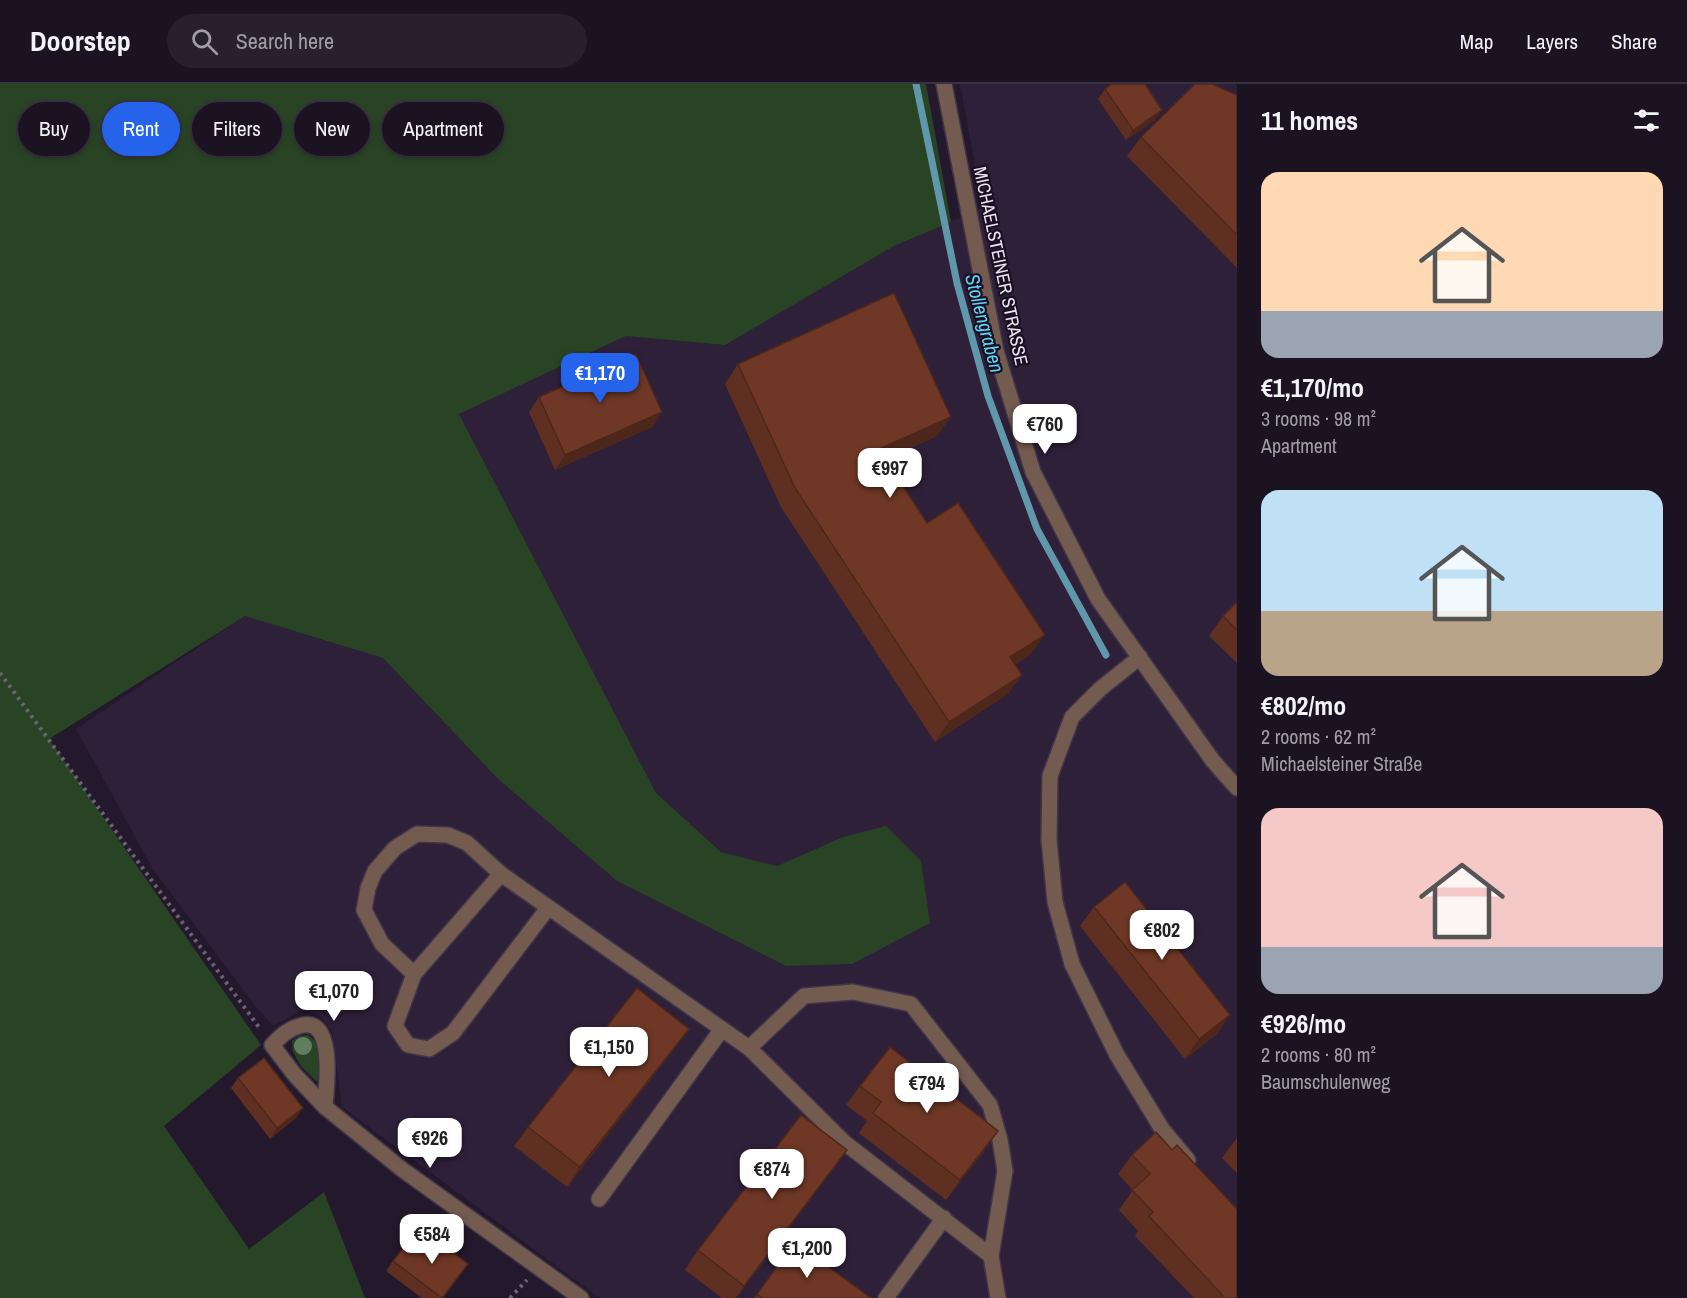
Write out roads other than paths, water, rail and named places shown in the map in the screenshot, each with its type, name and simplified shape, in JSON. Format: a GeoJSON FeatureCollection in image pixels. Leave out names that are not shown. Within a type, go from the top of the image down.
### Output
{"type":"FeatureCollection","features":[{"type":"Feature","properties":{"kind":"street","name":"MICHAELSTEINER STRASSE"},"geometry":{"type":"LineString","coordinates":[[944,84],[996,351],[1033,472],[1098,599],[1214,761],[1237,788]]}},
{"type":"Feature","properties":{"kind":"street"},"geometry":{"type":"LineString","coordinates":[[1140,657],[1100,689],[1072,717],[1050,776],[1049,840],[1055,902],[1072,964],[1117,1055],[1162,1130],[1200,1173]]}},
{"type":"Feature","properties":{"kind":"street"},"geometry":{"type":"LineString","coordinates":[[414,974],[382,945],[364,910],[368,888],[375,871],[395,848],[417,834],[448,836],[467,843],[501,874],[749,1048],[845,1143],[991,1256]]}},
{"type":"Feature","properties":{"kind":"street"},"geometry":{"type":"LineString","coordinates":[[501,874],[414,974],[395,1026],[408,1045],[429,1049],[453,1033],[548,908]]}},
{"type":"Feature","properties":{"kind":"street"},"geometry":{"type":"LineString","coordinates":[[749,1048],[804,996],[853,992],[911,1004],[990,1106],[1000,1140],[1005,1171],[991,1256],[998,1298]]}},
{"type":"Feature","properties":{"kind":"street"},"geometry":{"type":"LineString","coordinates":[[325,1107],[328,1071],[326,1044],[319,1029],[308,1024],[292,1027],[272,1045],[294,1074],[325,1107],[403,1170],[581,1298]]}},
{"type":"Feature","properties":{"kind":"street"},"geometry":{"type":"LineString","coordinates":[[599,1199],[722,1029]]}},
{"type":"Feature","properties":{"kind":"street"},"geometry":{"type":"LineString","coordinates":[[886,1298],[944,1218]]}},
{"type":"Feature","properties":{"kind":"waterway","name":"Stollengraben"},"geometry":{"type":"LineString","coordinates":[[916,84],[957,283],[988,396],[1037,529],[1106,655]]}}]}
